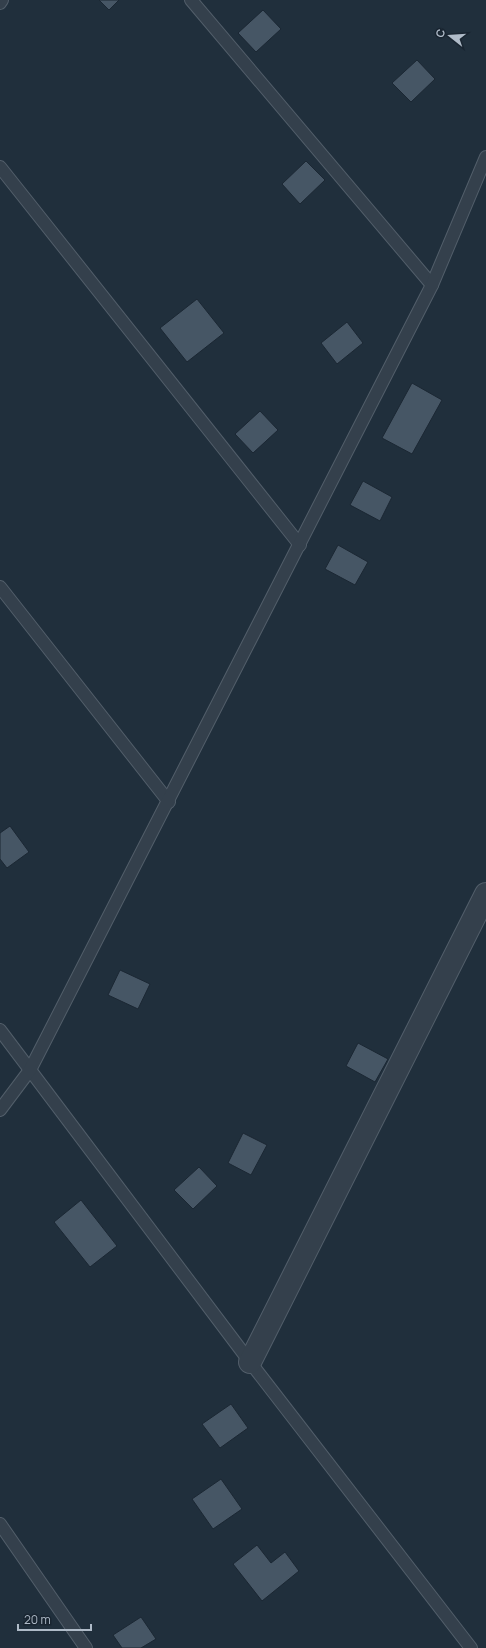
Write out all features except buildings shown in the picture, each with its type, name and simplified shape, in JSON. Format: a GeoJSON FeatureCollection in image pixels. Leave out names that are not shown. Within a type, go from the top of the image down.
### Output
{"type":"FeatureCollection","features":[{"type":"Feature","properties":{"kind":"street"},"geometry":{"type":"LineString","coordinates":[[250,1362],[486,894]]}},
{"type":"Feature","properties":{"kind":"lane"},"geometry":{"type":"LineString","coordinates":[[191,0],[432,285]]}},
{"type":"Feature","properties":{"kind":"lane"},"geometry":{"type":"LineString","coordinates":[[0,1110],[30,1070],[169,802],[432,285],[486,157]]}},
{"type":"Feature","properties":{"kind":"lane"},"geometry":{"type":"LineString","coordinates":[[0,166],[300,545]]}},
{"type":"Feature","properties":{"kind":"lane"},"geometry":{"type":"LineString","coordinates":[[0,587],[169,802]]}},
{"type":"Feature","properties":{"kind":"lane"},"geometry":{"type":"LineString","coordinates":[[0,1030],[250,1362],[471,1648]]}},
{"type":"Feature","properties":{"kind":"lane"},"geometry":{"type":"LineString","coordinates":[[0,1525],[86,1648]]}}]}
